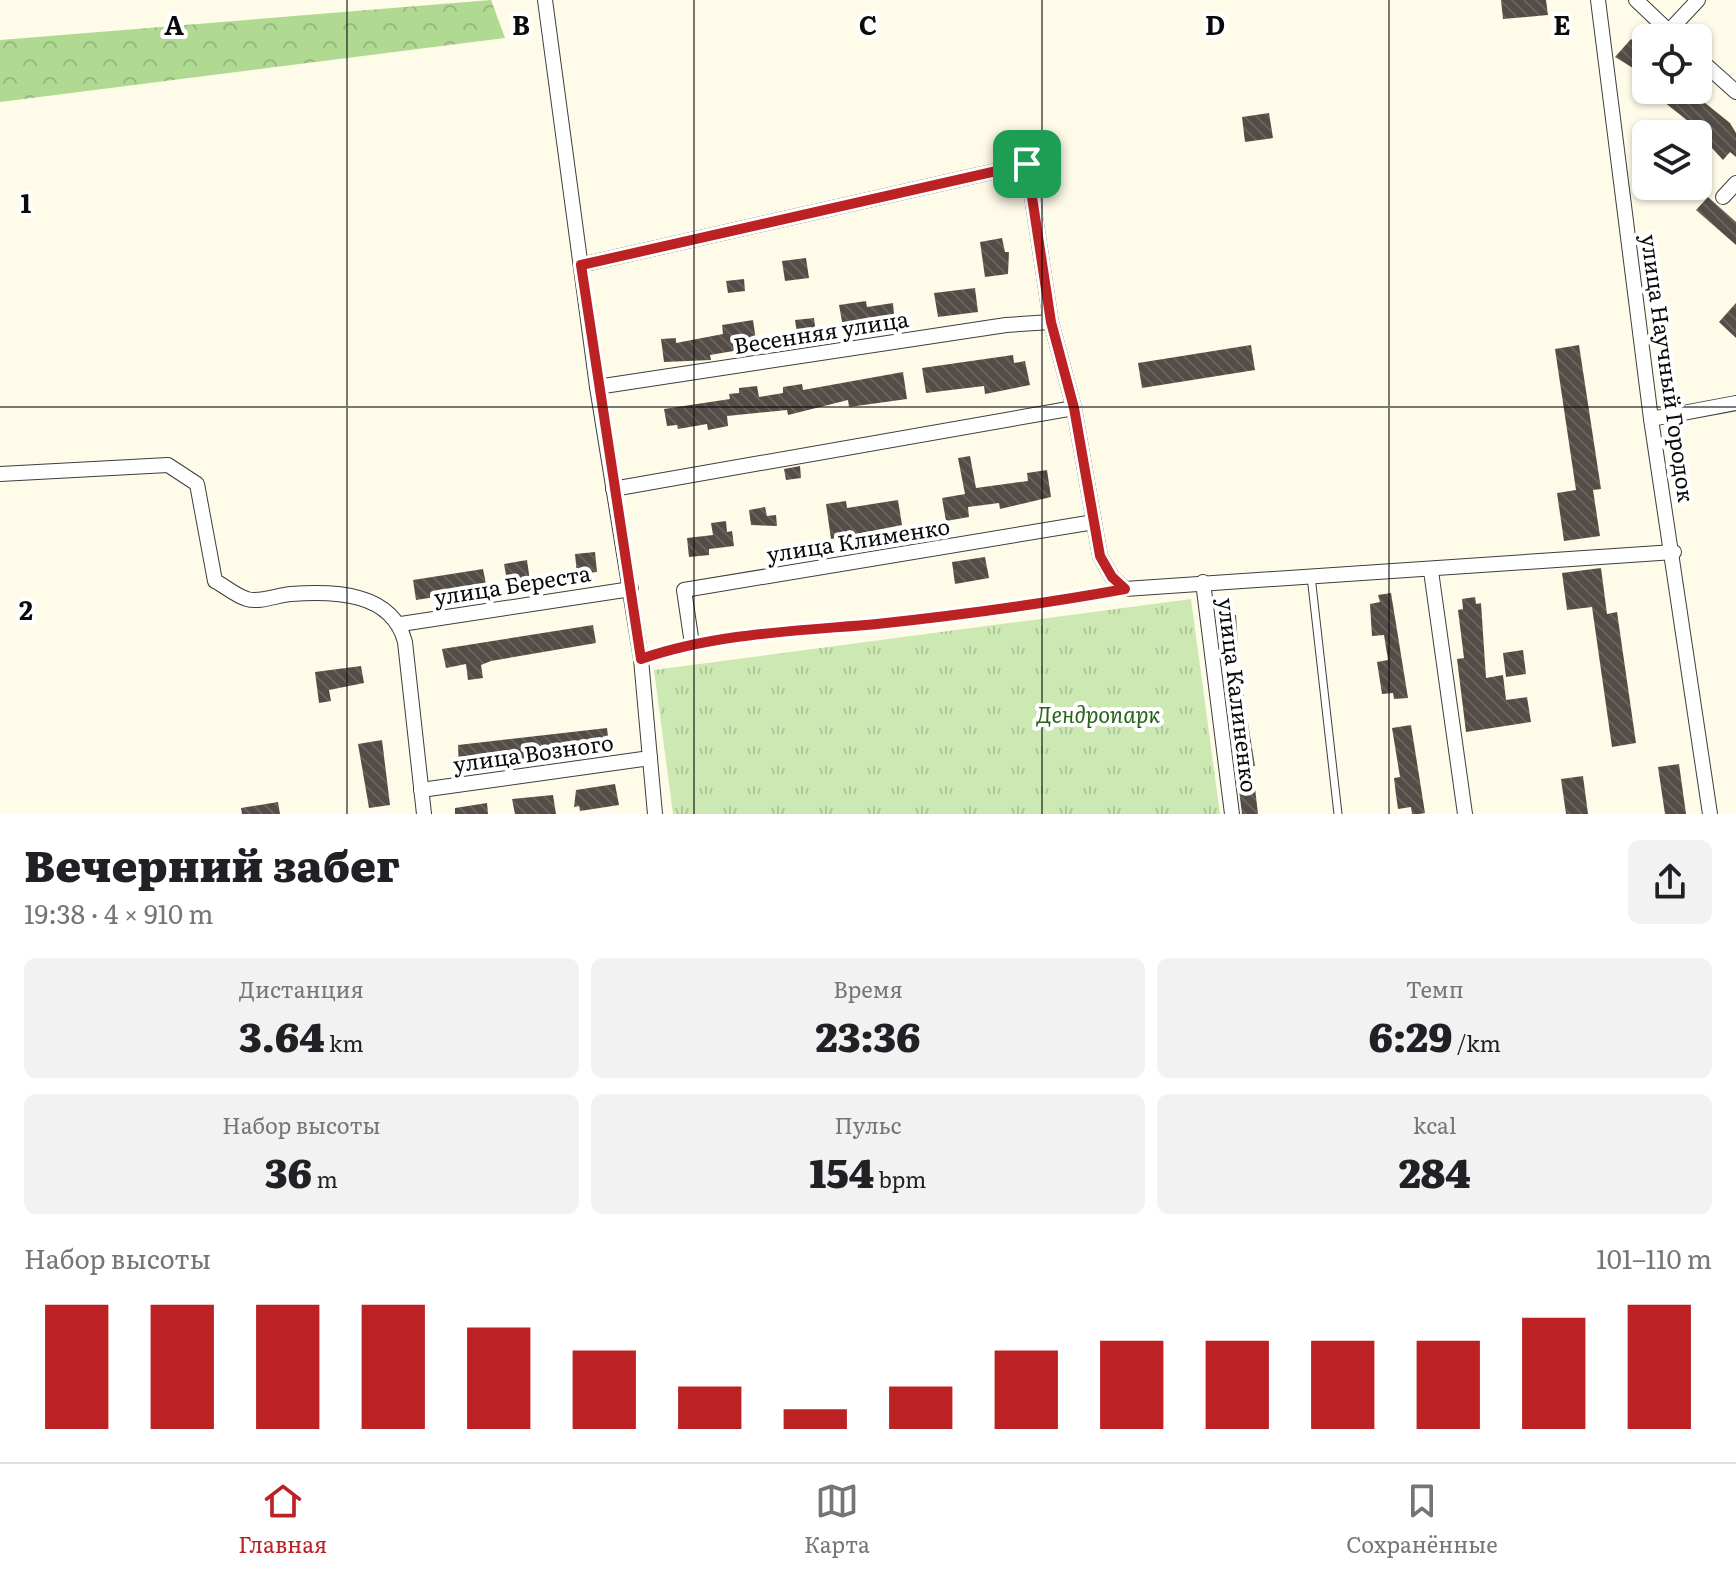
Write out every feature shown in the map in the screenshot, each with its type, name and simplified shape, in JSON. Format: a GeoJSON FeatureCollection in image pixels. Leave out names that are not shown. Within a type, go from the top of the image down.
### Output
{"type":"FeatureCollection","features":[{"type":"Feature","properties":{"kind":"street"},"geometry":{"type":"LineString","coordinates":[[545,0],[597,387],[641,659],[655,814]]}},
{"type":"Feature","properties":{"kind":"street","name":"улица Научный Городок"},"geometry":{"type":"LineString","coordinates":[[1598,0],[1651,419],[1674,552],[1710,814]]}},
{"type":"Feature","properties":{"kind":"street"},"geometry":{"type":"LineString","coordinates":[[1636,0],[1661,24]]}},
{"type":"Feature","properties":{"kind":"street"},"geometry":{"type":"LineString","coordinates":[[1680,24],[1698,0]]}},
{"type":"Feature","properties":{"kind":"street"},"geometry":{"type":"LineString","coordinates":[[1712,71],[1736,92]]}},
{"type":"Feature","properties":{"kind":"street"},"geometry":{"type":"LineString","coordinates":[[581,265],[1027,164],[1051,322],[1074,408],[1100,556],[1112,577],[1125,589],[1203,582],[1431,571],[1674,552]]}},
{"type":"Feature","properties":{"kind":"street"},"geometry":{"type":"LineString","coordinates":[[1723,197],[1736,183]]}},
{"type":"Feature","properties":{"kind":"street","name":"Весенняя улица"},"geometry":{"type":"LineString","coordinates":[[597,387],[990,327],[1051,322]]}},
{"type":"Feature","properties":{"kind":"street"},"geometry":{"type":"LineString","coordinates":[[1651,419],[1736,403]]}},
{"type":"Feature","properties":{"kind":"street"},"geometry":{"type":"LineString","coordinates":[[613,489],[1074,408]]}},
{"type":"Feature","properties":{"kind":"street"},"geometry":{"type":"LineString","coordinates":[[0,474],[168,465],[197,484],[215,581],[249,600],[331,594],[365,600],[388,610],[401,624],[424,814]]}},
{"type":"Feature","properties":{"kind":"street","name":"улица Клименко"},"geometry":{"type":"LineString","coordinates":[[692,644],[684,590],[1094,522]]}},
{"type":"Feature","properties":{"kind":"street"},"geometry":{"type":"LineString","coordinates":[[1431,571],[1465,814]]}},
{"type":"Feature","properties":{"kind":"street","name":"улица Калиненко"},"geometry":{"type":"LineString","coordinates":[[1203,582],[1232,814]]}},
{"type":"Feature","properties":{"kind":"street","name":"улица Береста"},"geometry":{"type":"LineString","coordinates":[[401,624],[631,589]]}},
{"type":"Feature","properties":{"kind":"street","name":"улица Возного"},"geometry":{"type":"LineString","coordinates":[[421,790],[650,758]]}},
{"type":"Feature","properties":{"kind":"lane"},"geometry":{"type":"LineString","coordinates":[[1311,576],[1338,814]]}},
{"type":"Feature","properties":{"kind":"lane"},"geometry":{"type":"LineString","coordinates":[[641,659],[692,644],[1006,611],[1125,589]]}},
{"type":"Feature","properties":{"kind":"green space"},"geometry":{"type":"Polygon","coordinates":[[[491,0],[505,38],[0,102],[0,40],[491,0]]]}},
{"type":"Feature","properties":{"kind":"green space","name":"Дендропарк"},"geometry":{"type":"Polygon","coordinates":[[[1191,599],[1220,814],[673,814],[654,670],[1191,599]]]}},
{"type":"Feature","properties":{"kind":"building"},"geometry":{"type":"Polygon","coordinates":[[[1501,0],[1546,0],[1548,15],[1503,19],[1501,0]]]}},
{"type":"Feature","properties":{"kind":"building"},"geometry":{"type":"Polygon","coordinates":[[[1631,39],[1632,40],[1632,67],[1615,57],[1631,39]]]}},
{"type":"Feature","properties":{"kind":"building"},"geometry":{"type":"Polygon","coordinates":[[[1667,104],[1706,104],[1730,123],[1736,133],[1736,157],[1730,152],[1723,160],[1712,148],[1712,120],[1687,120],[1667,104]]]}},
{"type":"Feature","properties":{"kind":"building"},"geometry":{"type":"Polygon","coordinates":[[[1269,113],[1273,138],[1245,142],[1242,117],[1269,113]]]}},
{"type":"Feature","properties":{"kind":"building"},"geometry":{"type":"Polygon","coordinates":[[[1705,200],[1711,200],[1736,222],[1736,245],[1696,210],[1705,200]]]}},
{"type":"Feature","properties":{"kind":"building"},"geometry":{"type":"Polygon","coordinates":[[[1002,238],[1005,252],[1009,252],[1008,274],[985,277],[980,242],[1002,238]]]}},
{"type":"Feature","properties":{"kind":"building"},"geometry":{"type":"Polygon","coordinates":[[[806,258],[809,278],[785,281],[782,261],[806,258]]]}},
{"type":"Feature","properties":{"kind":"building"},"geometry":{"type":"Polygon","coordinates":[[[744,279],[745,291],[728,293],[726,281],[744,279]]]}},
{"type":"Feature","properties":{"kind":"building"},"geometry":{"type":"Polygon","coordinates":[[[975,288],[978,312],[938,317],[934,293],[975,288]]]}},
{"type":"Feature","properties":{"kind":"building"},"geometry":{"type":"Polygon","coordinates":[[[866,301],[867,307],[893,303],[894,315],[843,327],[839,305],[866,301]]]}},
{"type":"Feature","properties":{"kind":"building"},"geometry":{"type":"Polygon","coordinates":[[[1736,303],[1736,338],[1719,322],[1736,303]]]}},
{"type":"Feature","properties":{"kind":"building"},"geometry":{"type":"Polygon","coordinates":[[[814,318],[816,333],[797,333],[795,320],[814,318]]]}},
{"type":"Feature","properties":{"kind":"building"},"geometry":{"type":"Polygon","coordinates":[[[753,320],[757,347],[710,355],[711,360],[664,362],[661,339],[676,338],[676,343],[723,334],[722,325],[753,320]]]}},
{"type":"Feature","properties":{"kind":"building"},"geometry":{"type":"Polygon","coordinates":[[[1251,345],[1255,370],[1142,388],[1138,363],[1251,345]]]}},
{"type":"Feature","properties":{"kind":"building"},"geometry":{"type":"Polygon","coordinates":[[[1579,345],[1601,489],[1593,490],[1600,536],[1564,541],[1557,493],[1576,490],[1555,349],[1579,345]]]}},
{"type":"Feature","properties":{"kind":"building"},"geometry":{"type":"Polygon","coordinates":[[[1013,355],[1014,363],[1025,361],[1030,385],[985,394],[984,386],[926,393],[922,368],[1013,355]]]}},
{"type":"Feature","properties":{"kind":"building"},"geometry":{"type":"Polygon","coordinates":[[[903,372],[907,399],[849,407],[848,400],[788,415],[787,410],[727,416],[728,426],[708,430],[707,424],[678,429],[677,425],[667,426],[664,409],[730,399],[729,394],[739,393],[739,388],[757,386],[759,397],[783,393],[783,387],[802,384],[803,390],[903,372]]]}},
{"type":"Feature","properties":{"kind":"building"},"geometry":{"type":"Polygon","coordinates":[[[970,456],[976,488],[1028,481],[1027,473],[1047,470],[1051,497],[1000,509],[999,503],[968,507],[969,517],[946,521],[942,498],[965,494],[958,458],[970,456]]]}},
{"type":"Feature","properties":{"kind":"building"},"geometry":{"type":"Polygon","coordinates":[[[800,466],[801,478],[786,480],[784,469],[800,466]]]}},
{"type":"Feature","properties":{"kind":"building"},"geometry":{"type":"Polygon","coordinates":[[[898,500],[902,525],[831,539],[826,504],[846,501],[847,508],[898,500]]]}},
{"type":"Feature","properties":{"kind":"building"},"geometry":{"type":"Polygon","coordinates":[[[765,507],[767,516],[776,515],[777,526],[751,525],[749,510],[765,507]]]}},
{"type":"Feature","properties":{"kind":"building"},"geometry":{"type":"Polygon","coordinates":[[[726,521],[727,532],[732,531],[734,546],[709,549],[709,555],[689,557],[687,538],[713,535],[711,523],[726,521]]]}},
{"type":"Feature","properties":{"kind":"building"},"geometry":{"type":"Polygon","coordinates":[[[595,552],[597,572],[577,574],[575,554],[595,552]]]}},
{"type":"Feature","properties":{"kind":"building"},"geometry":{"type":"Polygon","coordinates":[[[985,557],[989,578],[955,584],[952,562],[985,557]]]}},
{"type":"Feature","properties":{"kind":"building"},"geometry":{"type":"Polygon","coordinates":[[[527,560],[530,581],[508,585],[504,564],[527,560]]]}},
{"type":"Feature","properties":{"kind":"building"},"geometry":{"type":"Polygon","coordinates":[[[1601,568],[1607,614],[1617,612],[1636,743],[1612,747],[1592,607],[1567,610],[1562,573],[1601,568]]]}},
{"type":"Feature","properties":{"kind":"building"},"geometry":{"type":"Polygon","coordinates":[[[483,569],[487,589],[416,600],[413,580],[483,569]]]}},
{"type":"Feature","properties":{"kind":"building"},"geometry":{"type":"Polygon","coordinates":[[[1391,593],[1408,698],[1394,699],[1393,693],[1382,694],[1377,662],[1388,660],[1384,635],[1372,636],[1370,604],[1380,602],[1378,595],[1391,593]]]}},
{"type":"Feature","properties":{"kind":"building"},"geometry":{"type":"Polygon","coordinates":[[[1475,597],[1476,604],[1481,603],[1486,678],[1503,675],[1506,700],[1527,697],[1531,722],[1466,732],[1457,659],[1464,658],[1458,610],[1463,609],[1462,599],[1475,597]]]}},
{"type":"Feature","properties":{"kind":"building"},"geometry":{"type":"Polygon","coordinates":[[[1236,615],[1239,660],[1223,662],[1218,618],[1236,615]]]}},
{"type":"Feature","properties":{"kind":"building"},"geometry":{"type":"Polygon","coordinates":[[[593,625],[596,643],[491,661],[481,665],[483,678],[468,680],[466,664],[446,668],[442,649],[593,625]]]}},
{"type":"Feature","properties":{"kind":"building"},"geometry":{"type":"Polygon","coordinates":[[[1523,650],[1526,674],[1506,677],[1503,653],[1523,650]]]}},
{"type":"Feature","properties":{"kind":"building"},"geometry":{"type":"Polygon","coordinates":[[[361,666],[364,683],[329,690],[331,701],[319,703],[315,672],[361,666]]]}},
{"type":"Feature","properties":{"kind":"building"},"geometry":{"type":"Polygon","coordinates":[[[1241,680],[1255,766],[1236,768],[1226,683],[1241,680]]]}},
{"type":"Feature","properties":{"kind":"building"},"geometry":{"type":"Polygon","coordinates":[[[1411,725],[1425,813],[1419,814],[1412,814],[1411,807],[1398,809],[1394,778],[1400,777],[1392,728],[1411,725]]]}},
{"type":"Feature","properties":{"kind":"building"},"geometry":{"type":"Polygon","coordinates":[[[607,728],[609,746],[572,753],[571,747],[552,750],[553,754],[459,769],[458,745],[607,728]]]}},
{"type":"Feature","properties":{"kind":"building"},"geometry":{"type":"Polygon","coordinates":[[[382,740],[390,805],[369,808],[358,744],[382,740]]]}},
{"type":"Feature","properties":{"kind":"building"},"geometry":{"type":"Polygon","coordinates":[[[1679,764],[1686,814],[1665,814],[1658,767],[1679,764]]]}},
{"type":"Feature","properties":{"kind":"building"},"geometry":{"type":"Polygon","coordinates":[[[1583,776],[1588,814],[1566,814],[1561,779],[1583,776]]]}},
{"type":"Feature","properties":{"kind":"building"},"geometry":{"type":"Polygon","coordinates":[[[615,784],[619,805],[580,811],[579,806],[574,807],[576,790],[615,784]]]}},
{"type":"Feature","properties":{"kind":"building"},"geometry":{"type":"Polygon","coordinates":[[[1255,788],[1258,814],[1242,814],[1239,790],[1255,788]]]}},
{"type":"Feature","properties":{"kind":"building"},"geometry":{"type":"Polygon","coordinates":[[[553,795],[556,814],[515,814],[512,799],[553,795]]]}},
{"type":"Feature","properties":{"kind":"building"},"geometry":{"type":"Polygon","coordinates":[[[278,802],[280,814],[242,814],[241,808],[278,802]]]}},
{"type":"Feature","properties":{"kind":"building"},"geometry":{"type":"Polygon","coordinates":[[[487,803],[488,814],[455,814],[455,808],[487,803]]]}},
{"type":"Feature","properties":{"kind":"route"},"geometry":{"type":"LineString","coordinates":[[1027,164],[1051,322],[1074,408],[1100,556],[1112,577],[1125,589],[1006,611],[722,639],[674,648],[641,659],[597,387],[581,265],[1027,164]]}}]}
